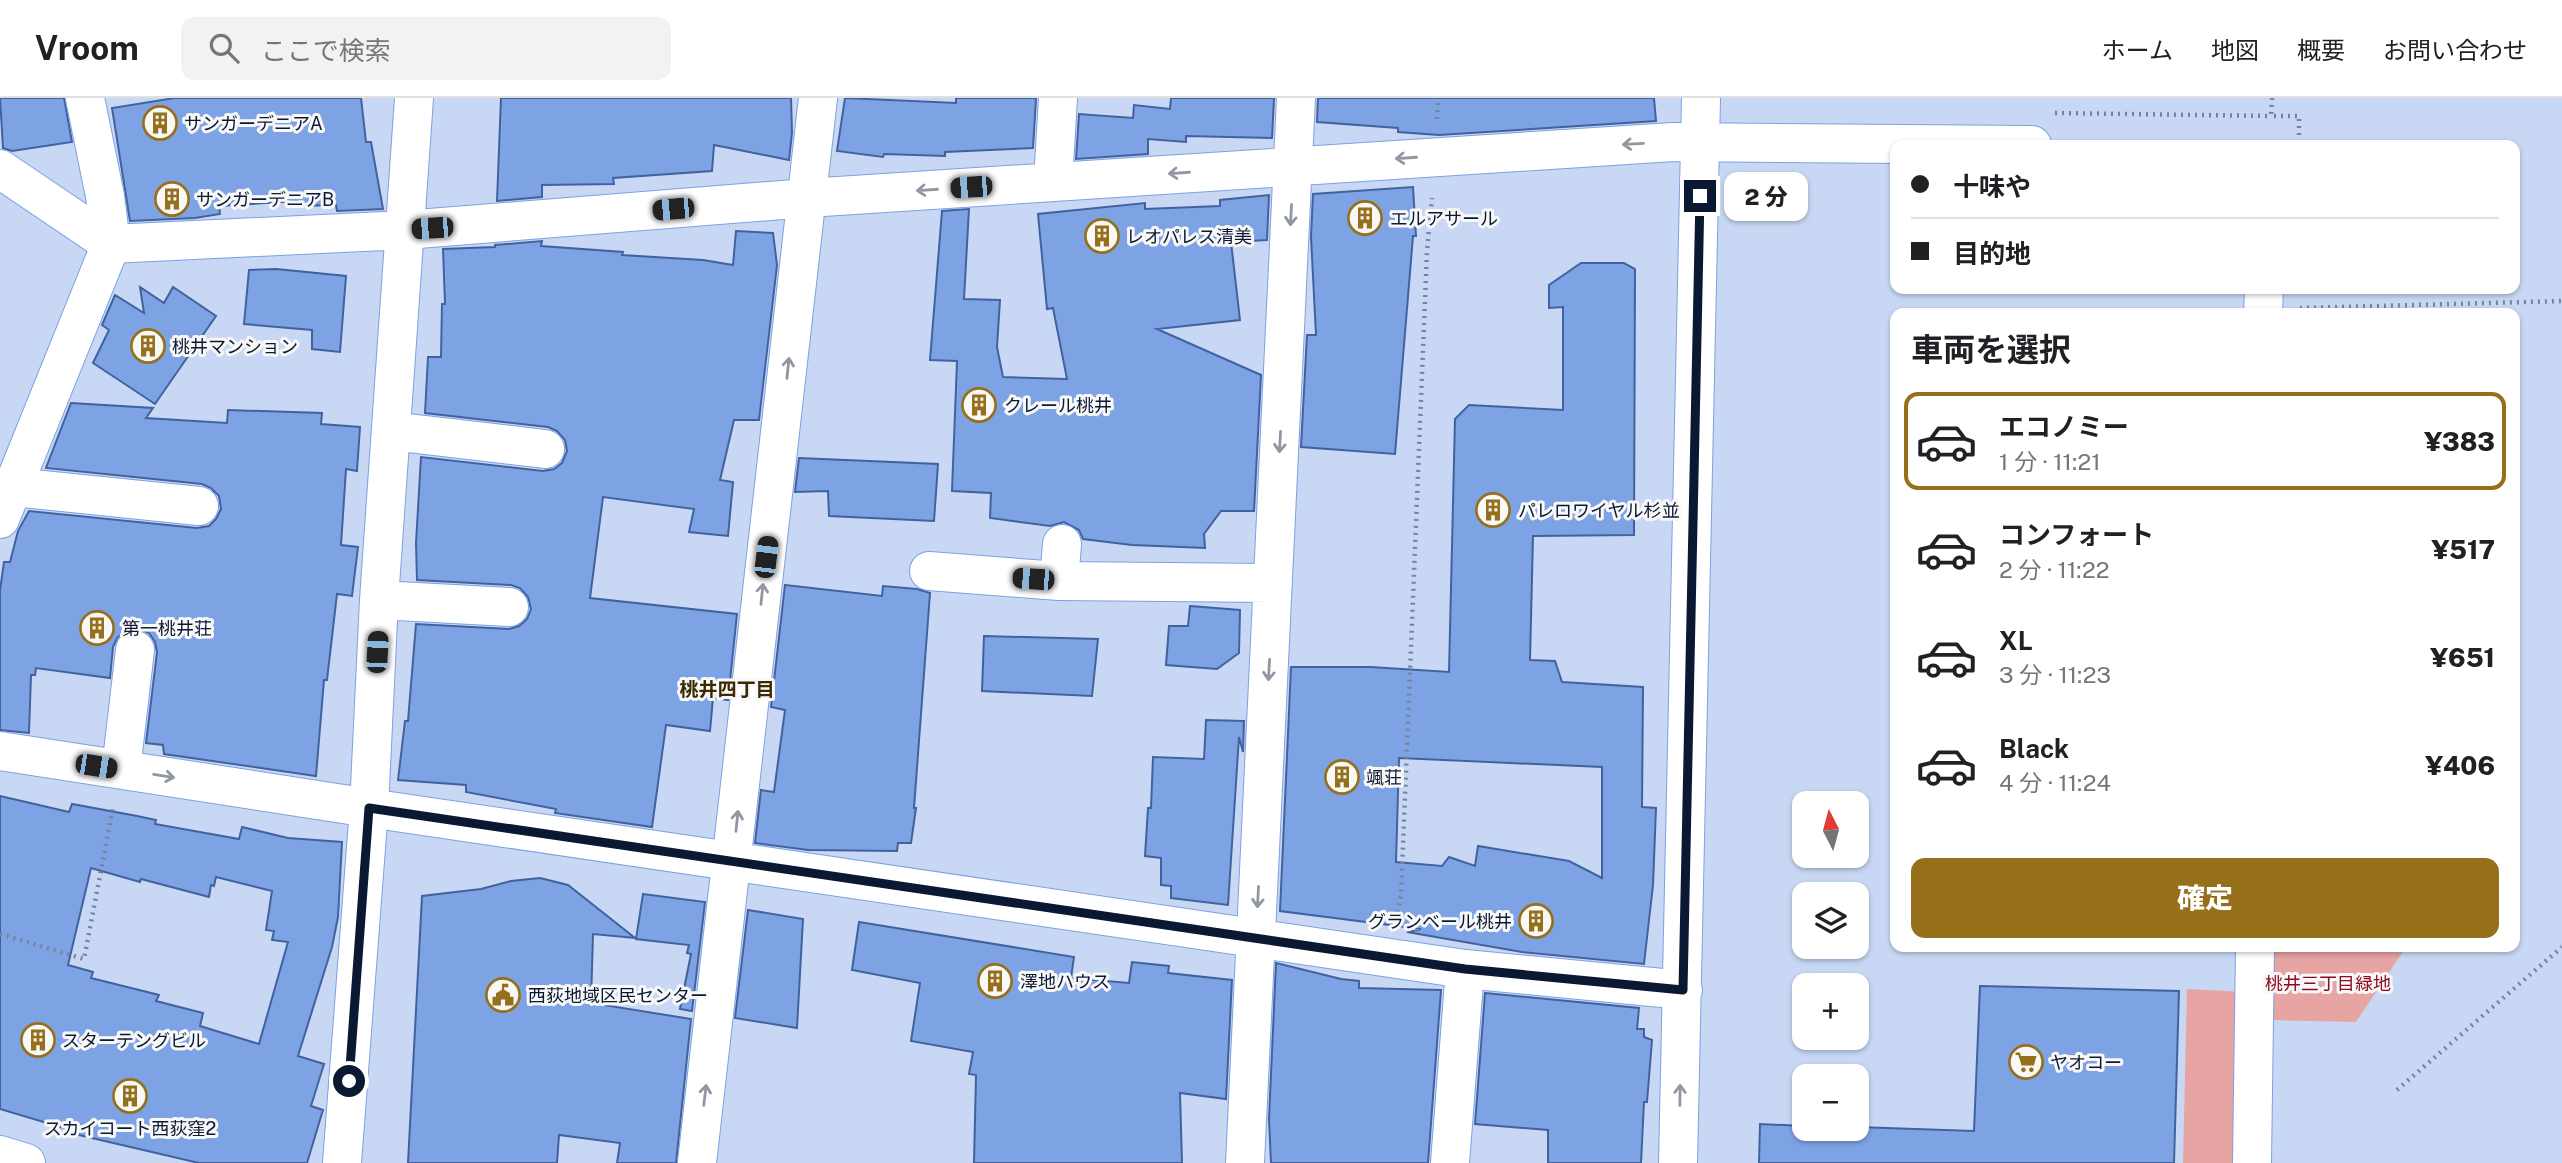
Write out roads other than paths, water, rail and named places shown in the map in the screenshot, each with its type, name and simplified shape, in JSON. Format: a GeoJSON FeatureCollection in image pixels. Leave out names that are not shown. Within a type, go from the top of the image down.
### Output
{"type":"FeatureCollection","features":[{"type":"Feature","properties":{"kind":"street"},"geometry":{"type":"LineString","coordinates":[[85,98],[105,196],[111,244],[6,503],[199,506]]}},
{"type":"Feature","properties":{"kind":"street"},"geometry":{"type":"LineString","coordinates":[[342,1163],[369,808],[379,600],[414,98]]}},
{"type":"Feature","properties":{"kind":"street"},"geometry":{"type":"LineString","coordinates":[[697,1163],[818,98]]}},
{"type":"Feature","properties":{"kind":"street"},"geometry":{"type":"LineString","coordinates":[[1053,182],[1058,98]]}},
{"type":"Feature","properties":{"kind":"street"},"geometry":{"type":"LineString","coordinates":[[1245,1163],[1296,98]]}},
{"type":"Feature","properties":{"kind":"street"},"geometry":{"type":"LineString","coordinates":[[1678,1163],[1700,98]]}},
{"type":"Feature","properties":{"kind":"street"},"geometry":{"type":"LineString","coordinates":[[0,169],[111,244],[405,230],[807,198],[1436,156],[1701,142],[1890,144]]}},
{"type":"Feature","properties":{"kind":"street"},"geometry":{"type":"LineString","coordinates":[[391,431],[545,449]]}},
{"type":"Feature","properties":{"kind":"street"},"geometry":{"type":"LineString","coordinates":[[929,571],[1060,562],[1273,583]]}},
{"type":"Feature","properties":{"kind":"street"},"geometry":{"type":"LineString","coordinates":[[379,600],[509,607]]}},
{"type":"Feature","properties":{"kind":"street"},"geometry":{"type":"LineString","coordinates":[[121,769],[135,650]]}},
{"type":"Feature","properties":{"kind":"street"},"geometry":{"type":"LineString","coordinates":[[0,751],[1465,969],[1683,990]]}},
{"type":"Feature","properties":{"kind":"street"},"geometry":{"type":"LineString","coordinates":[[2252,1163],[2255,952]]}},
{"type":"Feature","properties":{"kind":"street"},"geometry":{"type":"LineString","coordinates":[[1450,1163],[1465,969]]}},
{"type":"Feature","properties":{"kind":"street"},"geometry":{"type":"LineString","coordinates":[[0,1156],[26,1163]]}},
{"type":"Feature","properties":{"kind":"place","name":"サンガーデニアA"},"geometry":{"type":"Point","coordinates":[160,123]}},
{"type":"Feature","properties":{"kind":"place","name":"サンガーデニアB"},"geometry":{"type":"Point","coordinates":[172,199]}},
{"type":"Feature","properties":{"kind":"place","name":"エルアサール"},"geometry":{"type":"Point","coordinates":[1365,218]}},
{"type":"Feature","properties":{"kind":"place","name":"レオパレス清美"},"geometry":{"type":"Point","coordinates":[1102,236]}},
{"type":"Feature","properties":{"kind":"place","name":"桃井マンション"},"geometry":{"type":"Point","coordinates":[148,346]}},
{"type":"Feature","properties":{"kind":"place","name":"クレール桃井"},"geometry":{"type":"Point","coordinates":[979,405]}},
{"type":"Feature","properties":{"kind":"place","name":"パレロワイヤル杉並"},"geometry":{"type":"Point","coordinates":[1493,510]}},
{"type":"Feature","properties":{"kind":"place","name":"第一桃井荘"},"geometry":{"type":"Point","coordinates":[97,628]}},
{"type":"Feature","properties":{"kind":"place","name":"颯荘"},"geometry":{"type":"Point","coordinates":[1342,777]}},
{"type":"Feature","properties":{"kind":"place","name":"グランベール桃井"},"geometry":{"type":"Point","coordinates":[1536,921]}},
{"type":"Feature","properties":{"kind":"place","name":"澤地ハウス"},"geometry":{"type":"Point","coordinates":[995,981]}},
{"type":"Feature","properties":{"kind":"place","name":"西荻地域区民センター"},"geometry":{"type":"Point","coordinates":[503,995]}},
{"type":"Feature","properties":{"kind":"place","name":"スターテングビル"},"geometry":{"type":"Point","coordinates":[38,1040]}},
{"type":"Feature","properties":{"kind":"place","name":"ヤオコー"},"geometry":{"type":"Point","coordinates":[2026,1062]}},
{"type":"Feature","properties":{"kind":"place","name":"スカイコート西荻窪2"},"geometry":{"type":"Point","coordinates":[130,1096]}},
{"type":"Feature","properties":{"kind":"district","name":"桃井四丁目"},"geometry":{"type":"Point","coordinates":[727,689]}},
{"type":"Feature","properties":{"kind":"park label","name":"桃井三丁目緑地"},"geometry":{"type":"Point","coordinates":[2328,983]}}]}
